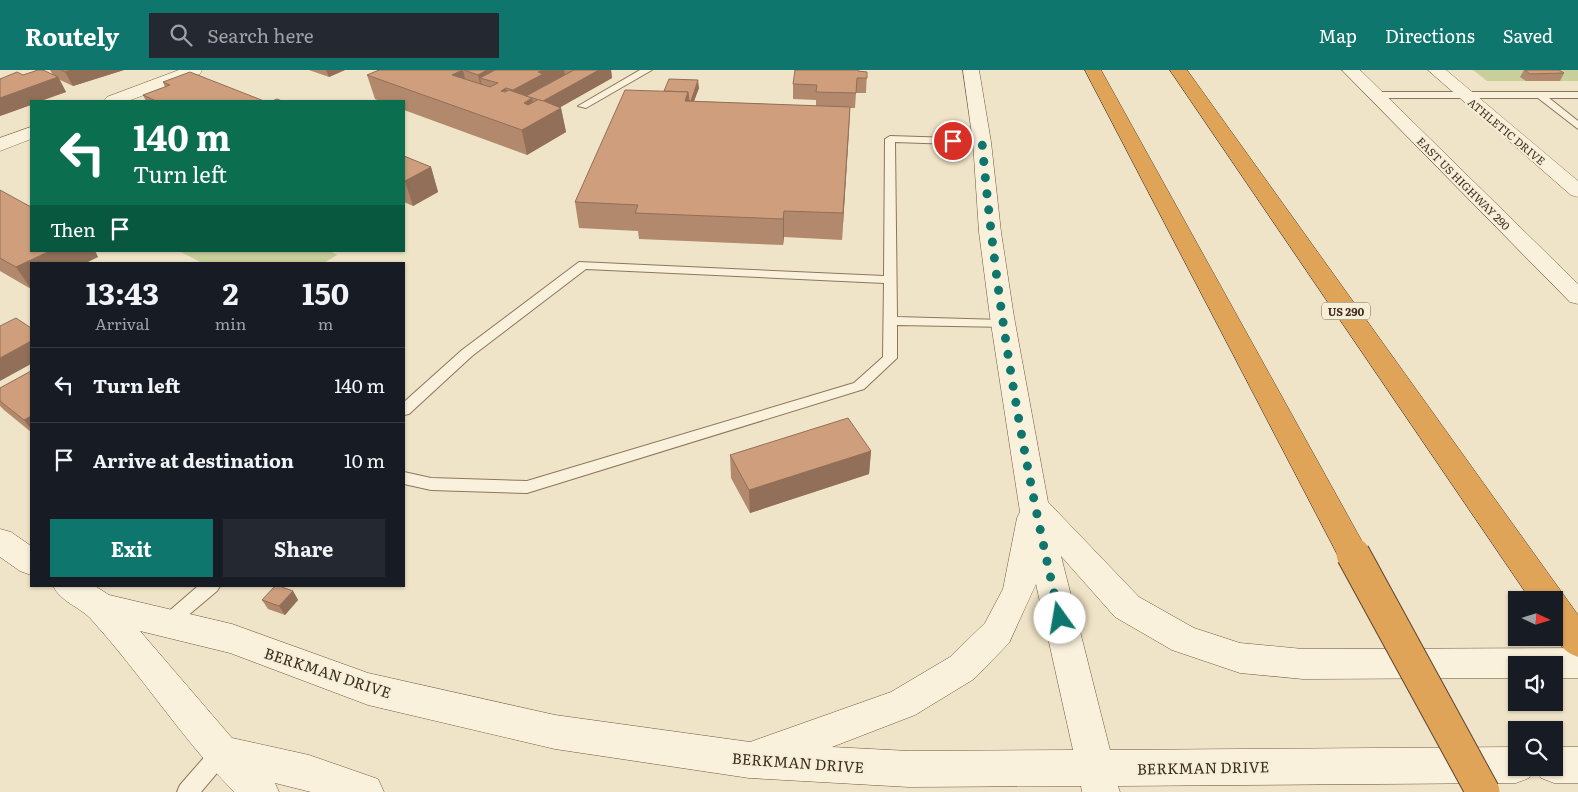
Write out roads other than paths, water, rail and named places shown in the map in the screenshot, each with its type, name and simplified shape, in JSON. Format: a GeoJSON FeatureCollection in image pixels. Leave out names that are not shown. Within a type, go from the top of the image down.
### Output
{"type":"FeatureCollection","features":[{"type":"Feature","properties":{"kind":"highway"},"geometry":{"type":"LineString","coordinates":[[1093,70],[1483,792]]}},
{"type":"Feature","properties":{"kind":"highway","name":"US 290"},"geometry":{"type":"LineString","coordinates":[[1178,70],[1542,591]]}},
{"type":"Feature","properties":{"kind":"highway"},"geometry":{"type":"LineString","coordinates":[[1563,621],[1578,642]]}},
{"type":"Feature","properties":{"kind":"main road"},"geometry":{"type":"LineString","coordinates":[[116,100],[194,70]]}},
{"type":"Feature","properties":{"kind":"main road"},"geometry":{"type":"LineString","coordinates":[[970,70],[982,142],[990,232],[1003,324],[1034,506],[1098,780]]}},
{"type":"Feature","properties":{"kind":"main road","name":"EAST US HIGHWAY 290"},"geometry":{"type":"LineString","coordinates":[[1350,70],[1578,297]]}},
{"type":"Feature","properties":{"kind":"main road","name":"ATHLETIC DRIVE"},"geometry":{"type":"LineString","coordinates":[[1436,70],[1578,191]]}},
{"type":"Feature","properties":{"kind":"main road"},"geometry":{"type":"LineString","coordinates":[[0,145],[30,133]]}},
{"type":"Feature","properties":{"kind":"main road"},"geometry":{"type":"LineString","coordinates":[[1034,506],[1127,606],[1184,640],[1240,658],[1303,664],[1578,662]]}},
{"type":"Feature","properties":{"kind":"main road"},"geometry":{"type":"LineString","coordinates":[[749,760],[902,704],[962,668],[997,633],[1019,590],[1034,506]]}},
{"type":"Feature","properties":{"kind":"main road"},"geometry":{"type":"LineString","coordinates":[[0,541],[30,561]]}},
{"type":"Feature","properties":{"kind":"main road","name":"BERKMAN DRIVE"},"geometry":{"type":"LineString","coordinates":[[70,587],[100,607],[221,753],[260,792]]}},
{"type":"Feature","properties":{"kind":"main road","name":"BERKMAN DRIVE"},"geometry":{"type":"LineString","coordinates":[[100,607],[232,639],[368,689],[554,732],[749,760],[1098,780],[1508,765]]}},
{"type":"Feature","properties":{"kind":"main road"},"geometry":{"type":"LineString","coordinates":[[221,753],[309,773],[365,792]]}},
{"type":"Feature","properties":{"kind":"main road"},"geometry":{"type":"LineString","coordinates":[[1563,765],[1578,765]]}},
{"type":"Feature","properties":{"kind":"lane"},"geometry":{"type":"LineString","coordinates":[[583,106],[647,70]]}},
{"type":"Feature","properties":{"kind":"lane"},"geometry":{"type":"LineString","coordinates":[[1375,95],[1578,95]]}},
{"type":"Feature","properties":{"kind":"lane"},"geometry":{"type":"LineString","coordinates":[[1540,95],[1574,119],[1578,126]]}},
{"type":"Feature","properties":{"kind":"lane"},"geometry":{"type":"LineString","coordinates":[[405,478],[431,484],[527,487],[859,386],[890,358],[890,139],[982,142]]}},
{"type":"Feature","properties":{"kind":"lane"},"geometry":{"type":"LineString","coordinates":[[405,409],[467,353],[583,265],[890,280]]}},
{"type":"Feature","properties":{"kind":"lane"},"geometry":{"type":"LineString","coordinates":[[890,321],[1003,324]]}},
{"type":"Feature","properties":{"kind":"lane"},"geometry":{"type":"LineString","coordinates":[[167,623],[210,587]]}},
{"type":"Feature","properties":{"kind":"lane"},"geometry":{"type":"LineString","coordinates":[[187,792],[221,753]]}}]}
